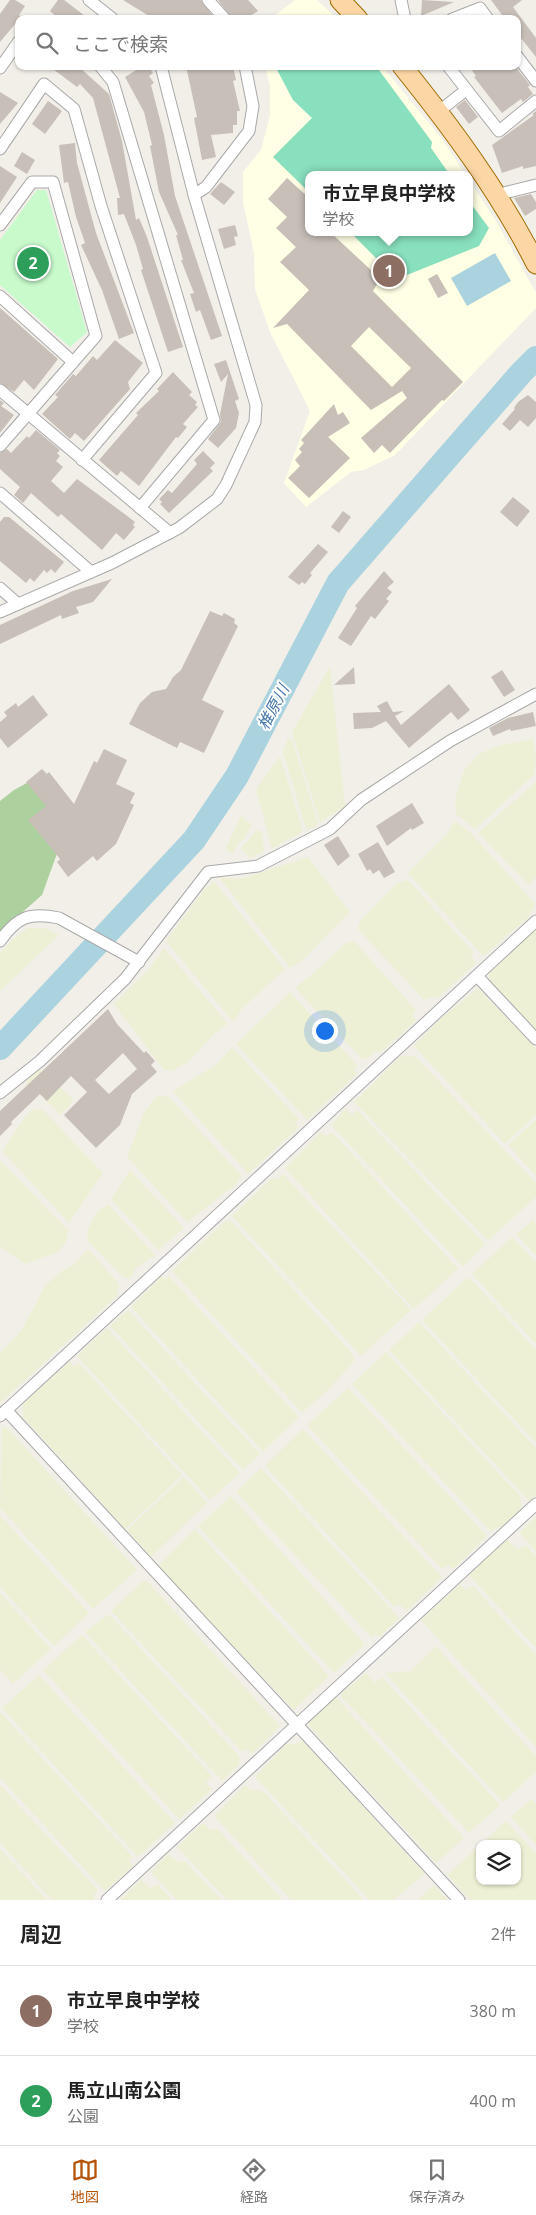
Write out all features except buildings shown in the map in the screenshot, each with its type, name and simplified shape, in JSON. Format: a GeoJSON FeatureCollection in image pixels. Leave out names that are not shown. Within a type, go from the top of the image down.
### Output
{"type":"FeatureCollection","features":[{"type":"Feature","properties":{"kind":"main road"},"geometry":{"type":"LineString","coordinates":[[340,0],[354,15]]}},
{"type":"Feature","properties":{"kind":"main road"},"geometry":{"type":"LineString","coordinates":[[405,70],[438,112],[496,195],[536,264]]}},
{"type":"Feature","properties":{"kind":"street"},"geometry":{"type":"LineString","coordinates":[[89,0],[108,15]]}},
{"type":"Feature","properties":{"kind":"street"},"geometry":{"type":"LineString","coordinates":[[208,0],[221,15]]}},
{"type":"Feature","properties":{"kind":"street"},"geometry":{"type":"LineString","coordinates":[[401,0],[404,15]]}},
{"type":"Feature","properties":{"kind":"street"},"geometry":{"type":"LineString","coordinates":[[462,15],[480,8],[485,15]]}},
{"type":"Feature","properties":{"kind":"street"},"geometry":{"type":"LineString","coordinates":[[0,68],[15,47]]}},
{"type":"Feature","properties":{"kind":"street"},"geometry":{"type":"LineString","coordinates":[[521,61],[536,81]]}},
{"type":"Feature","properties":{"kind":"street"},"geometry":{"type":"LineString","coordinates":[[103,70],[112,82],[214,420],[140,508]]}},
{"type":"Feature","properties":{"kind":"street"},"geometry":{"type":"LineString","coordinates":[[0,612],[91,572],[170,533],[217,499],[226,485],[255,422],[256,405],[194,195],[162,70]]}},
{"type":"Feature","properties":{"kind":"street"},"geometry":{"type":"LineString","coordinates":[[194,195],[206,187],[249,131],[253,106],[246,70]]}},
{"type":"Feature","properties":{"kind":"street"},"geometry":{"type":"LineString","coordinates":[[451,70],[499,131],[536,101]]}},
{"type":"Feature","properties":{"kind":"street"},"geometry":{"type":"LineString","coordinates":[[0,149],[44,84],[74,109],[101,206],[156,373],[82,460]]}},
{"type":"Feature","properties":{"kind":"street"},"geometry":{"type":"LineString","coordinates":[[438,112],[466,90]]}},
{"type":"Feature","properties":{"kind":"street"},"geometry":{"type":"LineString","coordinates":[[0,225],[32,182],[53,182],[96,336],[0,446]]}},
{"type":"Feature","properties":{"kind":"street"},"geometry":{"type":"LineString","coordinates":[[496,195],[536,185]]}},
{"type":"Feature","properties":{"kind":"street"},"geometry":{"type":"LineString","coordinates":[[0,296],[73,362]]}},
{"type":"Feature","properties":{"kind":"street"},"geometry":{"type":"LineString","coordinates":[[0,390],[170,533]]}},
{"type":"Feature","properties":{"kind":"street"},"geometry":{"type":"LineString","coordinates":[[0,492],[91,572]]}},
{"type":"Feature","properties":{"kind":"street"},"geometry":{"type":"LineString","coordinates":[[0,588],[18,604]]}},
{"type":"Feature","properties":{"kind":"street"},"geometry":{"type":"LineString","coordinates":[[0,1093],[40,1061],[125,980],[208,872],[258,866],[330,829],[361,800],[450,741],[536,694]]}},
{"type":"Feature","properties":{"kind":"street"},"geometry":{"type":"LineString","coordinates":[[0,941],[11,926],[21,919],[34,915],[59,918],[139,962]]}},
{"type":"Feature","properties":{"kind":"street"},"geometry":{"type":"LineString","coordinates":[[460,1900],[298,1723],[3,1413],[536,920]]}},
{"type":"Feature","properties":{"kind":"street"},"geometry":{"type":"LineString","coordinates":[[477,976],[536,1039]]}},
{"type":"Feature","properties":{"kind":"street"},"geometry":{"type":"LineString","coordinates":[[107,1900],[536,1504]]}},
{"type":"Feature","properties":{"kind":"shaded area"},"geometry":{"type":"Polygon","coordinates":[[[295,0],[317,0],[334,15],[275,15],[295,0]]]}},
{"type":"Feature","properties":{"kind":"shaded area"},"geometry":{"type":"Polygon","coordinates":[[[266,70],[385,70],[442,139],[463,171],[305,171],[305,236],[473,236],[473,186],[496,221],[536,293],[536,308],[395,455],[364,470],[351,472],[306,507],[284,483],[310,411],[270,332],[255,289],[254,253],[243,202],[243,172],[261,150],[270,115],[270,86],[266,70]]]}},
{"type":"Feature","properties":{"kind":"shaded area"},"geometry":{"type":"Polygon","coordinates":[[[330,666],[345,806],[320,822],[292,732],[330,666]]]}},
{"type":"Feature","properties":{"kind":"shaded area"},"geometry":{"type":"Polygon","coordinates":[[[288,738],[292,740],[318,823],[313,828],[306,829],[283,752],[288,738]]]}},
{"type":"Feature","properties":{"kind":"shaded area"},"geometry":{"type":"Polygon","coordinates":[[[533,739],[536,759],[534,775],[475,829],[456,814],[455,799],[464,770],[479,754],[500,745],[533,739]]]}},
{"type":"Feature","properties":{"kind":"shaded area"},"geometry":{"type":"Polygon","coordinates":[[[280,756],[303,831],[272,849],[256,789],[280,756]]]}},
{"type":"Feature","properties":{"kind":"shaded area"},"geometry":{"type":"Polygon","coordinates":[[[536,782],[536,877],[529,885],[478,833],[536,782]]]}},
{"type":"Feature","properties":{"kind":"shaded area"},"geometry":{"type":"Polygon","coordinates":[[[241,816],[252,825],[243,840],[238,843],[233,854],[225,849],[241,816]]]}},
{"type":"Feature","properties":{"kind":"shaded area"},"geometry":{"type":"Polygon","coordinates":[[[455,821],[471,833],[535,904],[528,918],[483,956],[408,873],[446,835],[455,821]]]}},
{"type":"Feature","properties":{"kind":"shaded area"},"geometry":{"type":"Polygon","coordinates":[[[257,830],[262,832],[264,851],[250,858],[241,848],[257,830]]]}},
{"type":"Feature","properties":{"kind":"shaded area"},"geometry":{"type":"Polygon","coordinates":[[[308,857],[350,912],[302,961],[290,968],[219,877],[241,879],[308,857]]]}},
{"type":"Feature","properties":{"kind":"shaded area"},"geometry":{"type":"Polygon","coordinates":[[[408,880],[474,953],[471,956],[476,963],[437,999],[434,996],[424,1000],[358,929],[360,921],[397,883],[408,880]]]}},
{"type":"Feature","properties":{"kind":"shaded area"},"geometry":{"type":"Polygon","coordinates":[[[214,881],[285,969],[242,1009],[233,1022],[166,941],[203,891],[214,881]]]}},
{"type":"Feature","properties":{"kind":"shaded area"},"geometry":{"type":"Polygon","coordinates":[[[28,928],[45,928],[59,935],[0,991],[0,953],[13,939],[28,928]]]}},
{"type":"Feature","properties":{"kind":"shaded area"},"geometry":{"type":"Polygon","coordinates":[[[536,929],[536,1031],[489,980],[489,973],[536,929]]]}},
{"type":"Feature","properties":{"kind":"shaded area"},"geometry":{"type":"Polygon","coordinates":[[[354,941],[416,1010],[412,1015],[416,1021],[381,1052],[376,1051],[368,1058],[361,1058],[295,988],[346,943],[354,941]]]}},
{"type":"Feature","properties":{"kind":"shaded area"},"geometry":{"type":"Polygon","coordinates":[[[164,948],[228,1024],[215,1033],[188,1062],[172,1071],[164,1070],[114,1004],[149,969],[164,948]]]}},
{"type":"Feature","properties":{"kind":"shaded area"},"geometry":{"type":"Polygon","coordinates":[[[478,988],[536,1048],[536,1115],[505,1144],[414,1046],[438,1021],[478,988]]]}},
{"type":"Feature","properties":{"kind":"shaded area"},"geometry":{"type":"Polygon","coordinates":[[[290,992],[358,1066],[354,1069],[357,1074],[307,1120],[236,1044],[290,992]]]}},
{"type":"Feature","properties":{"kind":"shaded area"},"geometry":{"type":"Polygon","coordinates":[[[232,1047],[299,1119],[295,1123],[299,1127],[248,1174],[173,1091],[217,1064],[232,1047]]]}},
{"type":"Feature","properties":{"kind":"shaded area"},"geometry":{"type":"Polygon","coordinates":[[[401,1056],[415,1056],[536,1183],[536,1197],[488,1241],[354,1102],[401,1056]]]}},
{"type":"Feature","properties":{"kind":"shaded area"},"geometry":{"type":"Polygon","coordinates":[[[37,1070],[42,1070],[74,1100],[61,1115],[26,1082],[37,1070]]]}},
{"type":"Feature","properties":{"kind":"shaded area"},"geometry":{"type":"Polygon","coordinates":[[[161,1095],[169,1097],[242,1176],[237,1181],[238,1183],[187,1222],[127,1157],[144,1112],[156,1097],[161,1095]]]}},
{"type":"Feature","properties":{"kind":"shaded area"},"geometry":{"type":"Polygon","coordinates":[[[42,1109],[103,1173],[69,1223],[3,1152],[7,1143],[30,1111],[42,1109]]]}},
{"type":"Feature","properties":{"kind":"shaded area"},"geometry":{"type":"Polygon","coordinates":[[[346,1109],[352,1115],[357,1110],[485,1244],[463,1267],[331,1125],[346,1109]]]}},
{"type":"Feature","properties":{"kind":"shaded area"},"geometry":{"type":"Polygon","coordinates":[[[536,1119],[536,1176],[508,1145],[536,1119]]]}},
{"type":"Feature","properties":{"kind":"shaded area"},"geometry":{"type":"Polygon","coordinates":[[[321,1132],[326,1136],[332,1132],[458,1269],[414,1309],[285,1168],[321,1132]]]}},
{"type":"Feature","properties":{"kind":"shaded area"},"geometry":{"type":"Polygon","coordinates":[[[0,1160],[68,1230],[66,1242],[58,1252],[25,1264],[0,1247],[0,1160]]]}},
{"type":"Feature","properties":{"kind":"shaded area"},"geometry":{"type":"Polygon","coordinates":[[[130,1170],[184,1228],[158,1250],[111,1199],[130,1170]]]}},
{"type":"Feature","properties":{"kind":"shaded area"},"geometry":{"type":"Polygon","coordinates":[[[283,1174],[411,1310],[361,1356],[232,1216],[273,1177],[277,1180],[283,1174]]]}},
{"type":"Feature","properties":{"kind":"shaded area"},"geometry":{"type":"Polygon","coordinates":[[[108,1204],[155,1255],[135,1269],[130,1279],[123,1277],[87,1240],[88,1229],[97,1212],[108,1204]]]}},
{"type":"Feature","properties":{"kind":"shaded area"},"geometry":{"type":"Polygon","coordinates":[[[230,1220],[351,1352],[355,1360],[330,1388],[302,1413],[172,1271],[224,1222],[230,1220]]]}},
{"type":"Feature","properties":{"kind":"shaded area"},"geometry":{"type":"Polygon","coordinates":[[[533,1220],[536,1223],[536,1255],[516,1234],[533,1220]]]}},
{"type":"Feature","properties":{"kind":"shaded area"},"geometry":{"type":"Polygon","coordinates":[[[512,1237],[536,1262],[536,1344],[472,1274],[512,1237]]]}},
{"type":"Feature","properties":{"kind":"shaded area"},"geometry":{"type":"Polygon","coordinates":[[[88,1249],[119,1284],[117,1296],[0,1403],[0,1353],[21,1331],[45,1286],[62,1271],[72,1266],[88,1249]]]}},
{"type":"Feature","properties":{"kind":"shaded area"},"geometry":{"type":"Polygon","coordinates":[[[162,1276],[165,1279],[169,1276],[299,1417],[263,1452],[131,1307],[162,1276]]]}},
{"type":"Feature","properties":{"kind":"shaded area"},"geometry":{"type":"Polygon","coordinates":[[[470,1278],[536,1350],[536,1443],[422,1320],[466,1279],[470,1278]]]}},
{"type":"Feature","properties":{"kind":"shaded area"},"geometry":{"type":"Polygon","coordinates":[[[128,1310],[260,1454],[243,1470],[110,1326],[128,1310]]]}},
{"type":"Feature","properties":{"kind":"shaded area"},"geometry":{"type":"Polygon","coordinates":[[[419,1322],[536,1448],[536,1494],[529,1501],[389,1350],[419,1322]]]}},
{"type":"Feature","properties":{"kind":"shaded area"},"geometry":{"type":"Polygon","coordinates":[[[107,1328],[240,1473],[210,1500],[77,1356],[107,1328]]]}},
{"type":"Feature","properties":{"kind":"shaded area"},"geometry":{"type":"Polygon","coordinates":[[[386,1352],[521,1497],[521,1509],[502,1527],[497,1527],[491,1532],[352,1384],[386,1352]]]}},
{"type":"Feature","properties":{"kind":"shaded area"},"geometry":{"type":"Polygon","coordinates":[[[70,1361],[74,1367],[79,1363],[182,1475],[125,1529],[23,1417],[23,1404],[70,1361]]]}},
{"type":"Feature","properties":{"kind":"shaded area"},"geometry":{"type":"Polygon","coordinates":[[[348,1388],[487,1536],[453,1569],[448,1565],[442,1569],[307,1425],[348,1388]]]}},
{"type":"Feature","properties":{"kind":"shaded area"},"geometry":{"type":"Polygon","coordinates":[[[2,1427],[8,1429],[137,1570],[93,1609],[0,1508],[2,1427]]]}},
{"type":"Feature","properties":{"kind":"shaded area"},"geometry":{"type":"Polygon","coordinates":[[[303,1429],[442,1577],[407,1611],[399,1604],[394,1607],[265,1466],[303,1429]]]}},
{"type":"Feature","properties":{"kind":"shaded area"},"geometry":{"type":"Polygon","coordinates":[[[261,1468],[399,1618],[379,1637],[376,1634],[372,1638],[236,1492],[261,1468]]]}},
{"type":"Feature","properties":{"kind":"shaded area"},"geometry":{"type":"Polygon","coordinates":[[[184,1477],[207,1503],[151,1557],[127,1530],[184,1477]]]}},
{"type":"Feature","properties":{"kind":"shaded area"},"geometry":{"type":"Polygon","coordinates":[[[231,1496],[365,1644],[334,1673],[198,1526],[231,1496]]]}},
{"type":"Feature","properties":{"kind":"shaded area"},"geometry":{"type":"Polygon","coordinates":[[[0,1515],[89,1613],[54,1646],[0,1587],[0,1515]]]}},
{"type":"Feature","properties":{"kind":"shaded area"},"geometry":{"type":"Polygon","coordinates":[[[536,1516],[536,1551],[520,1533],[536,1516]]]}},
{"type":"Feature","properties":{"kind":"shaded area"},"geometry":{"type":"Polygon","coordinates":[[[195,1529],[329,1676],[294,1710],[158,1566],[195,1529]]]}},
{"type":"Feature","properties":{"kind":"shaded area"},"geometry":{"type":"Polygon","coordinates":[[[507,1539],[517,1549],[527,1546],[536,1556],[536,1648],[469,1575],[507,1539]]]}},
{"type":"Feature","properties":{"kind":"shaded area"},"geometry":{"type":"Polygon","coordinates":[[[143,1581],[147,1581],[280,1726],[252,1754],[248,1749],[241,1751],[111,1611],[143,1581]]]}},
{"type":"Feature","properties":{"kind":"shaded area"},"geometry":{"type":"Polygon","coordinates":[[[460,1584],[466,1590],[473,1586],[536,1655],[536,1747],[421,1620],[460,1584]]]}},
{"type":"Feature","properties":{"kind":"shaded area"},"geometry":{"type":"Polygon","coordinates":[[[0,1593],[51,1649],[13,1684],[0,1670],[0,1593]]]}},
{"type":"Feature","properties":{"kind":"shaded area"},"geometry":{"type":"Polygon","coordinates":[[[109,1614],[240,1757],[240,1764],[222,1781],[85,1632],[109,1614]]]}},
{"type":"Feature","properties":{"kind":"shaded area"},"geometry":{"type":"Polygon","coordinates":[[[82,1635],[212,1776],[206,1783],[212,1789],[179,1819],[43,1670],[82,1635]]]}},
{"type":"Feature","properties":{"kind":"shaded area"},"geometry":{"type":"Polygon","coordinates":[[[436,1646],[536,1756],[536,1772],[503,1802],[385,1673],[411,1671],[436,1646]]]}},
{"type":"Feature","properties":{"kind":"shaded area"},"geometry":{"type":"Polygon","coordinates":[[[366,1673],[375,1683],[382,1677],[500,1805],[469,1833],[340,1695],[366,1673]]]}},
{"type":"Feature","properties":{"kind":"shaded area"},"geometry":{"type":"Polygon","coordinates":[[[39,1675],[175,1823],[138,1857],[2,1708],[39,1675]]]}},
{"type":"Feature","properties":{"kind":"shaded area"},"geometry":{"type":"Polygon","coordinates":[[[336,1697],[464,1838],[436,1863],[309,1726],[309,1721],[336,1697]]]}},
{"type":"Feature","properties":{"kind":"shaded area"},"geometry":{"type":"Polygon","coordinates":[[[0,1712],[133,1857],[129,1861],[133,1866],[105,1891],[0,1778],[0,1712]]]}},
{"type":"Feature","properties":{"kind":"shaded area"},"geometry":{"type":"Polygon","coordinates":[[[303,1741],[425,1874],[393,1900],[370,1900],[255,1777],[287,1743],[294,1744],[303,1741]]]}},
{"type":"Feature","properties":{"kind":"shaded area"},"geometry":{"type":"Polygon","coordinates":[[[0,1785],[98,1890],[94,1895],[95,1900],[52,1900],[0,1843],[0,1785]]]}},
{"type":"Feature","properties":{"kind":"shaded area"},"geometry":{"type":"Polygon","coordinates":[[[245,1785],[251,1790],[263,1791],[364,1900],[291,1900],[214,1816],[245,1785]]]}},
{"type":"Feature","properties":{"kind":"shaded area"},"geometry":{"type":"Polygon","coordinates":[[[531,1799],[536,1804],[536,1845],[511,1817],[531,1799]]]}},
{"type":"Feature","properties":{"kind":"shaded area"},"geometry":{"type":"Polygon","coordinates":[[[506,1821],[536,1854],[536,1900],[470,1900],[447,1875],[476,1849],[476,1885],[521,1885],[521,1840],[485,1840],[506,1821]]]}},
{"type":"Feature","properties":{"kind":"shaded area"},"geometry":{"type":"Polygon","coordinates":[[[203,1823],[211,1830],[218,1829],[283,1900],[227,1900],[177,1847],[203,1823]]]}},
{"type":"Feature","properties":{"kind":"shaded area"},"geometry":{"type":"Polygon","coordinates":[[[0,1849],[47,1900],[0,1900],[0,1849]]]}},
{"type":"Feature","properties":{"kind":"shaded area"},"geometry":{"type":"Polygon","coordinates":[[[168,1854],[178,1862],[185,1861],[221,1900],[177,1900],[151,1872],[168,1854]]]}},
{"type":"Feature","properties":{"kind":"shaded area"},"geometry":{"type":"Polygon","coordinates":[[[141,1880],[151,1888],[158,1884],[172,1900],[120,1900],[141,1880]]]}},
{"type":"Feature","properties":{"kind":"shaded area"},"geometry":{"type":"Polygon","coordinates":[[[434,1885],[448,1900],[418,1900],[434,1885]]]}},
{"type":"Feature","properties":{"kind":"green space"},"geometry":{"type":"Polygon","coordinates":[[[277,70],[379,70],[432,142],[431,148],[447,171],[305,171],[305,188],[273,157],[312,118],[293,100],[277,70]]]}},
{"type":"Feature","properties":{"kind":"green space"},"geometry":{"type":"Polygon","coordinates":[[[37,190],[46,190],[87,332],[70,347],[0,285],[0,240],[37,190]]]}},
{"type":"Feature","properties":{"kind":"green space"},"geometry":{"type":"Polygon","coordinates":[[[473,206],[489,228],[479,246],[397,279],[354,236],[473,236],[473,206]]]}},
{"type":"Feature","properties":{"kind":"green space"},"geometry":{"type":"Polygon","coordinates":[[[34,779],[51,781],[59,848],[42,895],[0,932],[0,801],[14,790],[34,779]]]}},
{"type":"Feature","properties":{"kind":"water"},"geometry":{"type":"Polygon","coordinates":[[[495,253],[511,281],[467,306],[451,278],[495,253]]]}},
{"type":"Feature","properties":{"kind":"waterway","name":"椎原川"},"geometry":{"type":"LineString","coordinates":[[0,1048],[194,840],[237,776],[338,583],[536,358]]}},
{"type":"Feature","properties":{"kind":"place","name":"馬立山南公園"},"geometry":{"type":"Point","coordinates":[33,263]}},
{"type":"Feature","properties":{"kind":"place","name":"市立早良中学校"},"geometry":{"type":"Point","coordinates":[389,271]}}]}
